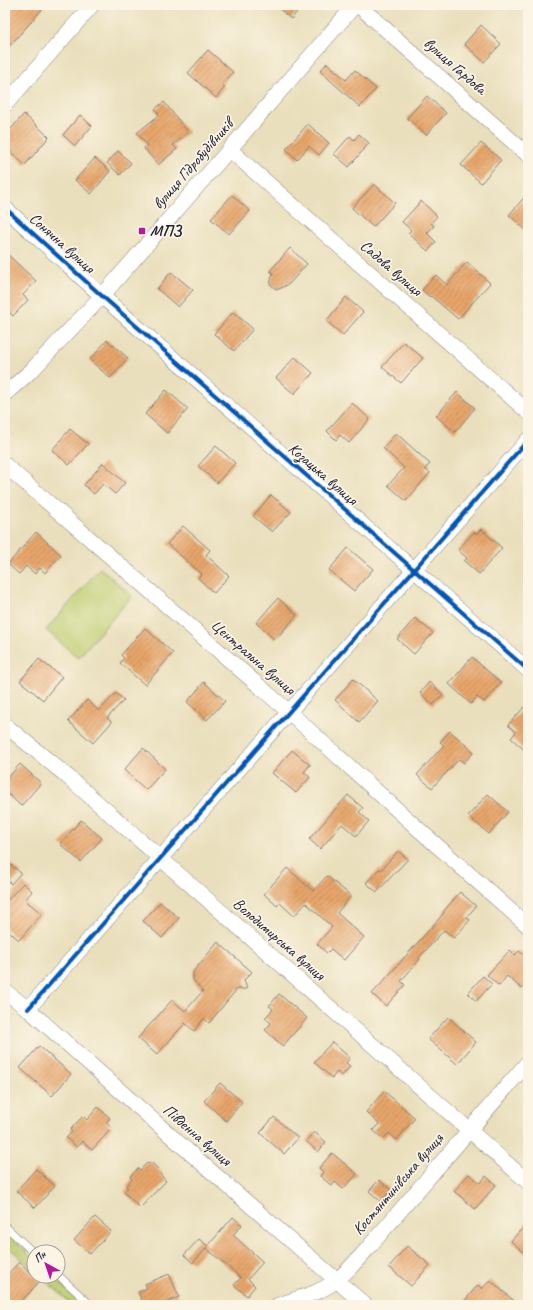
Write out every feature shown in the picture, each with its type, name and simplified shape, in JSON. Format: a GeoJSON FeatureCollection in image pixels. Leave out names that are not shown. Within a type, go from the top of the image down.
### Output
{"type":"FeatureCollection","features":[{"type":"Feature","properties":{"kind":"street"},"geometry":{"type":"LineString","coordinates":[[5,105],[92,5]]}},
{"type":"Feature","properties":{"kind":"street","name":"вулиця Гідробудівників"},"geometry":{"type":"LineString","coordinates":[[5,394],[38,365],[102,296],[356,5]]}},
{"type":"Feature","properties":{"kind":"street","name":"вулиця Гардова"},"geometry":{"type":"LineString","coordinates":[[356,5],[528,155]]}},
{"type":"Feature","properties":{"kind":"street","name":"Садова вулиця"},"geometry":{"type":"LineString","coordinates":[[230,150],[528,412]]}},
{"type":"Feature","properties":{"kind":"street","name":"Сонячна вулиця"},"geometry":{"type":"LineString","coordinates":[[5,208],[102,296]]}},
{"type":"Feature","properties":{"kind":"street","name":"Козацька вулиця"},"geometry":{"type":"LineString","coordinates":[[102,296],[528,670]]}},
{"type":"Feature","properties":{"kind":"street"},"geometry":{"type":"LineString","coordinates":[[28,1009],[528,440]]}},
{"type":"Feature","properties":{"kind":"street","name":"Центральна вулиця"},"geometry":{"type":"LineString","coordinates":[[5,465],[289,712],[528,926]]}},
{"type":"Feature","properties":{"kind":"street","name":"Володимирська вулиця"},"geometry":{"type":"LineString","coordinates":[[5,725],[55,766],[528,1182]]}},
{"type":"Feature","properties":{"kind":"street","name":"Південна вулиця"},"geometry":{"type":"LineString","coordinates":[[5,990],[365,1305]]}},
{"type":"Feature","properties":{"kind":"street","name":"Костянтинівська вулиця"},"geometry":{"type":"LineString","coordinates":[[278,1305],[319,1290],[337,1280],[368,1248],[528,1062]]}},
{"type":"Feature","properties":{"kind":"lane"},"geometry":{"type":"LineString","coordinates":[[5,1226],[26,1246]]}},
{"type":"Feature","properties":{"kind":"lane"},"geometry":{"type":"LineString","coordinates":[[66,1282],[91,1305]]}},
{"type":"Feature","properties":{"kind":"green space"},"geometry":{"type":"Polygon","coordinates":[[[100,568],[132,596],[78,658],[46,630],[100,568]]]}},
{"type":"Feature","properties":{"kind":"green space"},"geometry":{"type":"Polygon","coordinates":[[[5,1231],[26,1251],[26,1263],[5,1244],[5,1231]]]}},
{"type":"Feature","properties":{"kind":"green space"},"geometry":{"type":"Polygon","coordinates":[[[49,1284],[61,1284],[83,1305],[73,1305],[49,1284]]]}},
{"type":"Feature","properties":{"kind":"building"},"geometry":{"type":"Polygon","coordinates":[[[5,5],[46,5],[5,51],[5,5]]]}},
{"type":"Feature","properties":{"kind":"building"},"geometry":{"type":"Polygon","coordinates":[[[275,5],[303,5],[291,19],[275,5]]]}},
{"type":"Feature","properties":{"kind":"building"},"geometry":{"type":"Polygon","coordinates":[[[481,25],[501,44],[484,62],[464,44],[481,25]]]}},
{"type":"Feature","properties":{"kind":"building"},"geometry":{"type":"Polygon","coordinates":[[[208,50],[233,72],[222,85],[225,87],[216,98],[188,73],[208,50]]]}},
{"type":"Feature","properties":{"kind":"building"},"geometry":{"type":"Polygon","coordinates":[[[327,63],[346,80],[355,70],[376,89],[360,107],[320,71],[327,63]]]}},
{"type":"Feature","properties":{"kind":"building"},"geometry":{"type":"Polygon","coordinates":[[[427,96],[446,113],[426,135],[407,118],[427,96]]]}},
{"type":"Feature","properties":{"kind":"building"},"geometry":{"type":"Polygon","coordinates":[[[164,102],[188,132],[173,145],[177,149],[158,165],[144,148],[147,145],[137,133],[159,115],[155,109],[164,102]]]}},
{"type":"Feature","properties":{"kind":"building"},"geometry":{"type":"Polygon","coordinates":[[[24,114],[49,137],[25,165],[5,147],[5,136],[24,114]]]}},
{"type":"Feature","properties":{"kind":"building"},"geometry":{"type":"Polygon","coordinates":[[[80,115],[92,126],[75,146],[63,135],[80,115]]]}},
{"type":"Feature","properties":{"kind":"building"},"geometry":{"type":"Polygon","coordinates":[[[308,124],[329,143],[319,155],[309,146],[297,160],[286,149],[308,124]]]}},
{"type":"Feature","properties":{"kind":"building"},"geometry":{"type":"Polygon","coordinates":[[[359,134],[369,143],[349,167],[334,154],[350,136],[354,140],[359,134]]]}},
{"type":"Feature","properties":{"kind":"building"},"geometry":{"type":"Polygon","coordinates":[[[481,143],[501,160],[481,183],[461,165],[481,143]]]}},
{"type":"Feature","properties":{"kind":"building"},"geometry":{"type":"Polygon","coordinates":[[[118,151],[131,163],[120,175],[107,163],[118,151]]]}},
{"type":"Feature","properties":{"kind":"building"},"geometry":{"type":"Polygon","coordinates":[[[95,158],[110,171],[91,194],[75,180],[95,158]]]}},
{"type":"Feature","properties":{"kind":"building"},"geometry":{"type":"Polygon","coordinates":[[[374,184],[395,203],[373,227],[352,208],[374,184]]]}},
{"type":"Feature","properties":{"kind":"building"},"geometry":{"type":"Polygon","coordinates":[[[528,193],[528,232],[509,215],[528,193]]]}},
{"type":"Feature","properties":{"kind":"building"},"geometry":{"type":"Polygon","coordinates":[[[232,195],[250,211],[229,234],[211,219],[232,195]]]}},
{"type":"Feature","properties":{"kind":"building"},"geometry":{"type":"Polygon","coordinates":[[[421,201],[437,216],[431,223],[434,226],[427,233],[436,242],[428,251],[408,233],[411,230],[402,222],[421,201]]]}},
{"type":"Feature","properties":{"kind":"building"},"geometry":{"type":"Polygon","coordinates":[[[290,248],[307,264],[289,284],[276,289],[270,284],[273,273],[270,271],[290,248]]]}},
{"type":"Feature","properties":{"kind":"building"},"geometry":{"type":"Polygon","coordinates":[[[5,252],[36,281],[23,295],[28,300],[13,316],[5,308],[5,252]]]}},
{"type":"Feature","properties":{"kind":"building"},"geometry":{"type":"Polygon","coordinates":[[[467,262],[490,283],[458,319],[422,290],[436,275],[447,285],[467,262]]]}},
{"type":"Feature","properties":{"kind":"building"},"geometry":{"type":"Polygon","coordinates":[[[171,272],[193,290],[178,307],[157,289],[171,272]]]}},
{"type":"Feature","properties":{"kind":"building"},"geometry":{"type":"Polygon","coordinates":[[[346,297],[363,312],[343,335],[326,321],[346,297]]]}},
{"type":"Feature","properties":{"kind":"building"},"geometry":{"type":"Polygon","coordinates":[[[233,312],[253,329],[234,351],[214,334],[233,312]]]}},
{"type":"Feature","properties":{"kind":"building"},"geometry":{"type":"Polygon","coordinates":[[[107,340],[128,358],[110,378],[90,360],[107,340]]]}},
{"type":"Feature","properties":{"kind":"building"},"geometry":{"type":"Polygon","coordinates":[[[404,342],[423,358],[401,383],[382,367],[404,342]]]}},
{"type":"Feature","properties":{"kind":"building"},"geometry":{"type":"Polygon","coordinates":[[[295,357],[313,373],[294,394],[276,378],[295,357]]]}},
{"type":"Feature","properties":{"kind":"building"},"geometry":{"type":"Polygon","coordinates":[[[166,390],[188,409],[167,433],[145,414],[166,390]]]}},
{"type":"Feature","properties":{"kind":"building"},"geometry":{"type":"Polygon","coordinates":[[[457,392],[475,408],[455,432],[436,416],[457,392]]]}},
{"type":"Feature","properties":{"kind":"building"},"geometry":{"type":"Polygon","coordinates":[[[352,403],[370,419],[349,443],[340,435],[336,440],[327,431],[352,403]]]}},
{"type":"Feature","properties":{"kind":"building"},"geometry":{"type":"Polygon","coordinates":[[[70,429],[88,444],[69,465],[52,450],[70,429]]]}},
{"type":"Feature","properties":{"kind":"building"},"geometry":{"type":"Polygon","coordinates":[[[396,433],[430,464],[425,469],[430,473],[406,501],[388,485],[404,468],[383,448],[396,433]]]}},
{"type":"Feature","properties":{"kind":"building"},"geometry":{"type":"Polygon","coordinates":[[[216,446],[235,463],[217,483],[198,466],[216,446]]]}},
{"type":"Feature","properties":{"kind":"building"},"geometry":{"type":"Polygon","coordinates":[[[103,463],[125,483],[115,494],[103,484],[94,494],[84,485],[103,463]]]}},
{"type":"Feature","properties":{"kind":"building"},"geometry":{"type":"Polygon","coordinates":[[[271,495],[291,512],[272,532],[253,516],[271,495]]]}},
{"type":"Feature","properties":{"kind":"building"},"geometry":{"type":"Polygon","coordinates":[[[183,526],[210,550],[206,555],[229,576],[214,593],[198,578],[202,574],[167,544],[183,526]]]}},
{"type":"Feature","properties":{"kind":"building"},"geometry":{"type":"Polygon","coordinates":[[[481,529],[502,548],[479,574],[464,561],[467,558],[458,550],[474,532],[477,534],[481,529]]]}},
{"type":"Feature","properties":{"kind":"building"},"geometry":{"type":"Polygon","coordinates":[[[36,532],[61,555],[45,573],[40,568],[35,574],[26,566],[19,574],[8,564],[36,532]]]}},
{"type":"Feature","properties":{"kind":"building"},"geometry":{"type":"Polygon","coordinates":[[[348,548],[373,569],[354,591],[329,570],[348,548]]]}},
{"type":"Feature","properties":{"kind":"building"},"geometry":{"type":"Polygon","coordinates":[[[278,598],[297,615],[275,640],[256,623],[278,598]]]}},
{"type":"Feature","properties":{"kind":"building"},"geometry":{"type":"Polygon","coordinates":[[[415,618],[433,633],[414,654],[397,639],[415,618]]]}},
{"type":"Feature","properties":{"kind":"building"},"geometry":{"type":"Polygon","coordinates":[[[145,628],[173,653],[145,685],[120,663],[124,658],[121,655],[145,628]]]}},
{"type":"Feature","properties":{"kind":"building"},"geometry":{"type":"Polygon","coordinates":[[[472,657],[501,683],[484,702],[477,697],[471,704],[449,684],[472,657]]]}},
{"type":"Feature","properties":{"kind":"building"},"geometry":{"type":"Polygon","coordinates":[[[39,659],[62,677],[43,700],[20,681],[39,659]]]}},
{"type":"Feature","properties":{"kind":"building"},"geometry":{"type":"Polygon","coordinates":[[[353,679],[378,701],[359,722],[335,700],[353,679]]]}},
{"type":"Feature","properties":{"kind":"building"},"geometry":{"type":"Polygon","coordinates":[[[204,682],[225,701],[207,720],[187,702],[204,682]]]}},
{"type":"Feature","properties":{"kind":"building"},"geometry":{"type":"Polygon","coordinates":[[[429,682],[443,694],[433,705],[420,693],[429,682]]]}},
{"type":"Feature","properties":{"kind":"building"},"geometry":{"type":"Polygon","coordinates":[[[116,693],[124,700],[107,718],[112,722],[93,743],[68,721],[87,700],[99,711],[116,693]]]}},
{"type":"Feature","properties":{"kind":"building"},"geometry":{"type":"Polygon","coordinates":[[[528,703],[528,753],[511,738],[516,732],[508,725],[528,703]]]}},
{"type":"Feature","properties":{"kind":"building"},"geometry":{"type":"Polygon","coordinates":[[[450,731],[474,752],[464,763],[459,759],[432,788],[417,775],[444,745],[440,742],[450,731]]]}},
{"type":"Feature","properties":{"kind":"building"},"geometry":{"type":"Polygon","coordinates":[[[143,748],[165,769],[146,790],[124,770],[143,748]]]}},
{"type":"Feature","properties":{"kind":"building"},"geometry":{"type":"Polygon","coordinates":[[[292,750],[310,765],[304,772],[310,777],[296,793],[272,773],[292,750]]]}},
{"type":"Feature","properties":{"kind":"building"},"geometry":{"type":"Polygon","coordinates":[[[20,764],[41,783],[21,806],[5,791],[5,781],[20,764]]]}},
{"type":"Feature","properties":{"kind":"building"},"geometry":{"type":"Polygon","coordinates":[[[488,794],[508,812],[489,834],[468,816],[488,794]]]}},
{"type":"Feature","properties":{"kind":"building"},"geometry":{"type":"Polygon","coordinates":[[[348,795],[363,808],[359,812],[369,821],[356,836],[342,824],[320,849],[309,839],[348,795]]]}},
{"type":"Feature","properties":{"kind":"building"},"geometry":{"type":"Polygon","coordinates":[[[81,820],[102,838],[81,862],[60,844],[81,820]]]}},
{"type":"Feature","properties":{"kind":"building"},"geometry":{"type":"Polygon","coordinates":[[[398,851],[408,859],[377,892],[366,883],[379,869],[381,870],[398,851]]]}},
{"type":"Feature","properties":{"kind":"building"},"geometry":{"type":"Polygon","coordinates":[[[5,860],[21,873],[11,884],[5,878],[5,860]]]}},
{"type":"Feature","properties":{"kind":"building"},"geometry":{"type":"Polygon","coordinates":[[[287,868],[313,891],[327,876],[351,896],[337,913],[364,937],[344,960],[331,949],[327,953],[317,944],[332,927],[306,903],[294,916],[280,903],[277,906],[264,894],[287,868]]]}},
{"type":"Feature","properties":{"kind":"building"},"geometry":{"type":"Polygon","coordinates":[[[23,883],[32,891],[25,900],[42,914],[19,940],[5,928],[5,903],[23,883]]]}},
{"type":"Feature","properties":{"kind":"building"},"geometry":{"type":"Polygon","coordinates":[[[460,892],[476,906],[467,917],[470,920],[454,938],[444,930],[401,981],[405,985],[386,1006],[372,994],[444,913],[443,912],[460,892]]]}},
{"type":"Feature","properties":{"kind":"building"},"geometry":{"type":"Polygon","coordinates":[[[160,902],[179,918],[162,938],[143,921],[160,902]]]}},
{"type":"Feature","properties":{"kind":"building"},"geometry":{"type":"Polygon","coordinates":[[[218,942],[252,972],[244,980],[247,989],[237,989],[209,1023],[204,1018],[194,1031],[185,1023],[157,1055],[138,1038],[172,1000],[185,1011],[203,991],[193,980],[193,972],[218,942]]]}},
{"type":"Feature","properties":{"kind":"building"},"geometry":{"type":"Polygon","coordinates":[[[510,950],[515,955],[519,951],[528,959],[528,982],[522,989],[507,976],[499,986],[487,975],[510,950]]]}},
{"type":"Feature","properties":{"kind":"building"},"geometry":{"type":"Polygon","coordinates":[[[483,976],[492,984],[476,1001],[468,993],[483,976]]]}},
{"type":"Feature","properties":{"kind":"building"},"geometry":{"type":"Polygon","coordinates":[[[279,994],[307,1018],[283,1046],[265,1030],[271,1023],[265,1018],[273,1009],[269,1006],[279,994]]]}},
{"type":"Feature","properties":{"kind":"building"},"geometry":{"type":"Polygon","coordinates":[[[448,1017],[476,1042],[457,1064],[428,1039],[448,1017]]]}},
{"type":"Feature","properties":{"kind":"building"},"geometry":{"type":"Polygon","coordinates":[[[332,1042],[350,1058],[346,1063],[350,1066],[342,1076],[337,1072],[332,1078],[314,1062],[332,1042]]]}},
{"type":"Feature","properties":{"kind":"building"},"geometry":{"type":"Polygon","coordinates":[[[39,1046],[71,1074],[52,1096],[20,1068],[39,1046]]]}},
{"type":"Feature","properties":{"kind":"building"},"geometry":{"type":"Polygon","coordinates":[[[220,1083],[242,1102],[226,1121],[204,1101],[220,1083]]]}},
{"type":"Feature","properties":{"kind":"building"},"geometry":{"type":"Polygon","coordinates":[[[384,1091],[415,1118],[397,1140],[389,1133],[383,1139],[373,1130],[379,1124],[366,1112],[384,1091]]]}},
{"type":"Feature","properties":{"kind":"building"},"geometry":{"type":"Polygon","coordinates":[[[98,1107],[110,1118],[106,1123],[112,1128],[92,1150],[82,1141],[77,1147],[66,1138],[72,1132],[70,1130],[83,1116],[87,1120],[98,1107]]]}},
{"type":"Feature","properties":{"kind":"building"},"geometry":{"type":"Polygon","coordinates":[[[274,1117],[298,1138],[284,1154],[260,1133],[274,1117]]]}},
{"type":"Feature","properties":{"kind":"building"},"geometry":{"type":"Polygon","coordinates":[[[314,1132],[326,1142],[318,1152],[306,1141],[314,1132]]]}},
{"type":"Feature","properties":{"kind":"building"},"geometry":{"type":"Polygon","coordinates":[[[332,1153],[357,1174],[343,1189],[335,1182],[332,1186],[320,1176],[323,1172],[319,1168],[332,1153]]]}},
{"type":"Feature","properties":{"kind":"building"},"geometry":{"type":"Polygon","coordinates":[[[151,1162],[161,1172],[160,1174],[166,1181],[140,1208],[124,1192],[128,1188],[126,1186],[132,1179],[130,1177],[138,1168],[140,1170],[147,1163],[149,1164],[151,1162]]]}},
{"type":"Feature","properties":{"kind":"building"},"geometry":{"type":"Polygon","coordinates":[[[36,1169],[55,1186],[35,1208],[16,1191],[36,1169]]]}},
{"type":"Feature","properties":{"kind":"building"},"geometry":{"type":"Polygon","coordinates":[[[469,1174],[480,1183],[486,1176],[496,1185],[475,1209],[454,1191],[469,1174]]]}},
{"type":"Feature","properties":{"kind":"building"},"geometry":{"type":"Polygon","coordinates":[[[379,1180],[391,1190],[381,1202],[369,1191],[379,1180]]]}},
{"type":"Feature","properties":{"kind":"building"},"geometry":{"type":"Polygon","coordinates":[[[95,1217],[111,1231],[90,1254],[74,1240],[95,1217]]]}},
{"type":"Feature","properties":{"kind":"building"},"geometry":{"type":"Polygon","coordinates":[[[233,1217],[242,1225],[233,1235],[263,1262],[248,1279],[255,1286],[247,1296],[234,1285],[241,1278],[206,1248],[233,1217]]]}},
{"type":"Feature","properties":{"kind":"building"},"geometry":{"type":"Polygon","coordinates":[[[528,1222],[528,1256],[511,1241],[528,1222]]]}},
{"type":"Feature","properties":{"kind":"building"},"geometry":{"type":"Polygon","coordinates":[[[199,1239],[208,1246],[193,1263],[184,1255],[199,1239]]]}},
{"type":"Feature","properties":{"kind":"building"},"geometry":{"type":"Polygon","coordinates":[[[407,1246],[430,1265],[411,1286],[389,1267],[407,1246]]]}},
{"type":"Feature","properties":{"kind":"building"},"geometry":{"type":"Polygon","coordinates":[[[19,1262],[26,1268],[26,1284],[37,1284],[18,1305],[9,1305],[5,1301],[5,1277],[19,1262]]]}},
{"type":"Feature","properties":{"kind":"building"},"geometry":{"type":"Polygon","coordinates":[[[169,1274],[179,1297],[161,1305],[144,1305],[138,1292],[147,1288],[145,1284],[169,1274]]]}},
{"type":"Feature","properties":{"kind":"building"},"geometry":{"type":"Polygon","coordinates":[[[490,1280],[519,1305],[461,1305],[478,1285],[482,1289],[490,1280]]]}},
{"type":"Feature","properties":{"kind":"cycle path"},"geometry":{"type":"LineString","coordinates":[[5,208],[102,296],[528,670]]}},
{"type":"Feature","properties":{"kind":"cycle path"},"geometry":{"type":"LineString","coordinates":[[28,1009],[528,440]]}},
{"type":"Feature","properties":{"kind":"place","name":"МПЗ"},"geometry":{"type":"Point","coordinates":[142,231]}}]}
